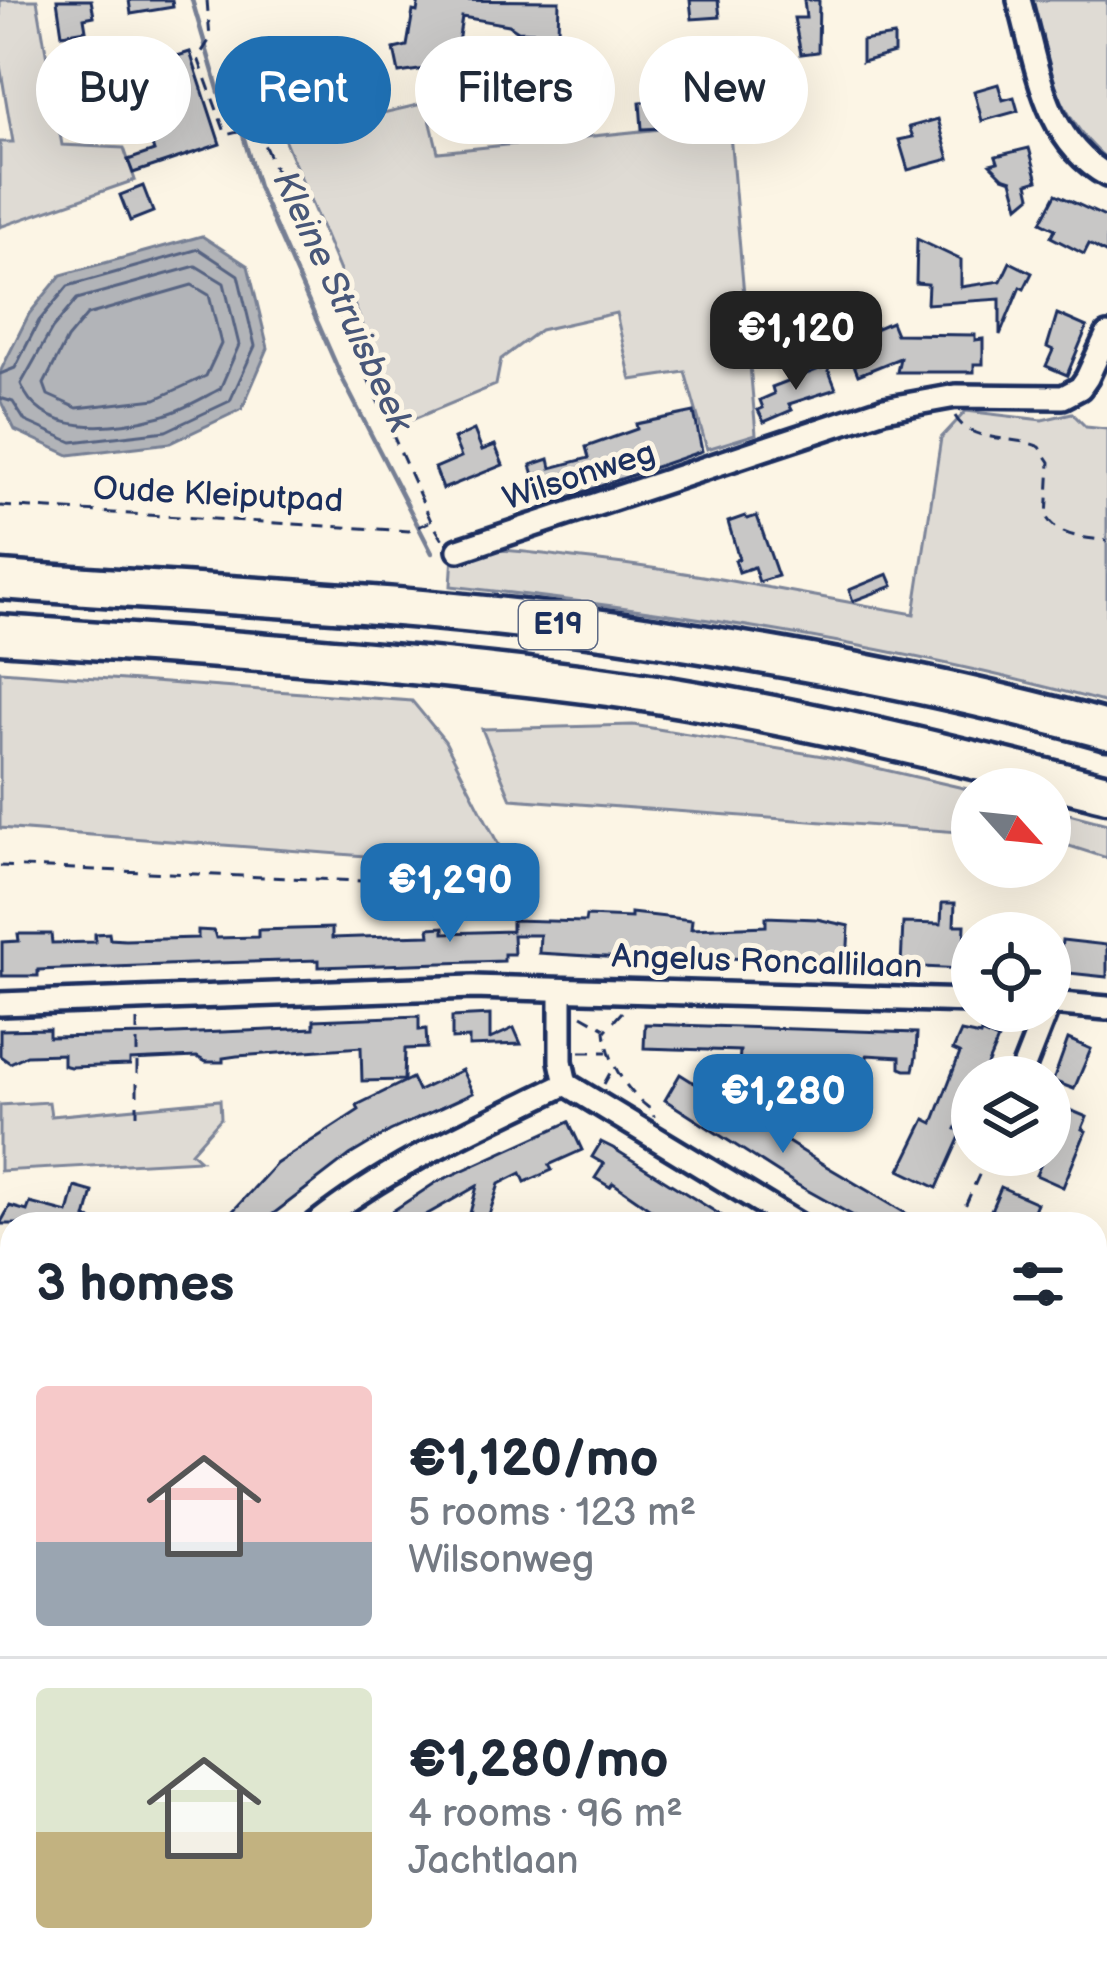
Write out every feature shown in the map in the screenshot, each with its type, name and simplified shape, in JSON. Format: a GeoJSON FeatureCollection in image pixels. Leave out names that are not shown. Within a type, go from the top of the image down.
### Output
{"type":"FeatureCollection","features":[{"type":"Feature","properties":{"kind":"highway","name":"E19"},"geometry":{"type":"LineString","coordinates":[[0,580],[448,612],[617,631],[985,696],[1107,730]]}},
{"type":"Feature","properties":{"kind":"highway","name":"E19"},"geometry":{"type":"LineString","coordinates":[[0,634],[378,663],[611,688],[849,729],[1107,793]]}},
{"type":"Feature","properties":{"kind":"street"},"geometry":{"type":"LineString","coordinates":[[1019,0],[1054,123],[1081,158],[1107,175]]}},
{"type":"Feature","properties":{"kind":"street","name":"Wilsonweg"},"geometry":{"type":"LineString","coordinates":[[459,550],[884,409],[946,398],[1053,399],[1072,394],[1087,378],[1107,335]]}},
{"type":"Feature","properties":{"kind":"street","name":"Angelus Roncallilaan"},"geometry":{"type":"LineString","coordinates":[[0,1004],[473,987],[561,996],[951,1001]]}},
{"type":"Feature","properties":{"kind":"street"},"geometry":{"type":"LineString","coordinates":[[561,996],[566,1084]]}},
{"type":"Feature","properties":{"kind":"street"},"geometry":{"type":"LineString","coordinates":[[1071,1007],[1107,1008]]}},
{"type":"Feature","properties":{"kind":"street"},"geometry":{"type":"LineString","coordinates":[[566,1084],[778,1212]]}},
{"type":"Feature","properties":{"kind":"street"},"geometry":{"type":"LineString","coordinates":[[338,1212],[412,1159],[566,1084]]}},
{"type":"Feature","properties":{"kind":"path","name":"Oude Kleiputpad"},"geometry":{"type":"LineString","coordinates":[[0,506],[409,531],[431,521],[262,140],[246,130],[226,135],[198,58],[210,39],[207,0]]}},
{"type":"Feature","properties":{"kind":"path"},"geometry":{"type":"LineString","coordinates":[[946,398],[966,430],[1029,442],[1046,452],[1052,525],[1070,534],[1107,541]]}},
{"type":"Feature","properties":{"kind":"path"},"geometry":{"type":"LineString","coordinates":[[0,866],[504,887]]}},
{"type":"Feature","properties":{"kind":"path"},"geometry":{"type":"LineString","coordinates":[[561,996],[606,1029]]}},
{"type":"Feature","properties":{"kind":"path"},"geometry":{"type":"LineString","coordinates":[[136,1000],[137,1115]]}},
{"type":"Feature","properties":{"kind":"path"},"geometry":{"type":"LineString","coordinates":[[628,1009],[617,1014],[606,1029],[608,1052],[633,1094],[653,1111],[656,1136]]}},
{"type":"Feature","properties":{"kind":"path"},"geometry":{"type":"LineString","coordinates":[[561,1053],[608,1052]]}},
{"type":"Feature","properties":{"kind":"path"},"geometry":{"type":"LineString","coordinates":[[594,1100],[615,1065]]}},
{"type":"Feature","properties":{"kind":"path"},"geometry":{"type":"LineString","coordinates":[[962,1212],[979,1176]]}},
{"type":"Feature","properties":{"kind":"shaded area"},"geometry":{"type":"Polygon","coordinates":[[[0,0],[37,0],[43,36],[36,36],[36,144],[124,148],[135,180],[0,227],[0,142],[13,142],[0,65],[0,0]]]}},
{"type":"Feature","properties":{"kind":"shaded area"},"geometry":{"type":"Polygon","coordinates":[[[1030,0],[1107,0],[1107,159],[1064,106],[1030,0]]]}},
{"type":"Feature","properties":{"kind":"shaded area"},"geometry":{"type":"Polygon","coordinates":[[[415,106],[415,144],[436,144],[438,152],[516,144],[615,144],[615,134],[639,131],[639,144],[731,144],[756,434],[707,449],[685,372],[631,380],[616,313],[540,330],[501,359],[496,385],[404,423],[286,144],[391,144],[391,111],[415,106]]]}},
{"type":"Feature","properties":{"kind":"shaded area"},"geometry":{"type":"Polygon","coordinates":[[[966,411],[1042,420],[1072,413],[1086,427],[1107,429],[1107,703],[945,663],[781,632],[451,586],[453,554],[518,551],[665,570],[914,614],[941,438],[966,411]]]}},
{"type":"Feature","properties":{"kind":"shaded area"},"geometry":{"type":"Polygon","coordinates":[[[0,671],[412,701],[445,741],[510,867],[0,828],[0,671]]]}},
{"type":"Feature","properties":{"kind":"shaded area"},"geometry":{"type":"Polygon","coordinates":[[[633,725],[829,757],[951,785],[951,831],[511,799],[482,729],[633,725]]]}},
{"type":"Feature","properties":{"kind":"shaded area"},"geometry":{"type":"Polygon","coordinates":[[[1071,815],[1107,824],[1107,858],[1071,847],[1071,815]]]}},
{"type":"Feature","properties":{"kind":"shaded area"},"geometry":{"type":"Polygon","coordinates":[[[220,1100],[221,1118],[191,1152],[200,1160],[0,1171],[0,1105],[49,1102],[51,1116],[220,1100]]]}},
{"type":"Feature","properties":{"kind":"water"},"geometry":{"type":"Polygon","coordinates":[[[202,236],[248,266],[268,348],[242,409],[170,443],[69,455],[15,430],[0,400],[0,372],[29,314],[61,275],[202,236]]]}},
{"type":"Feature","properties":{"kind":"building"},"geometry":{"type":"Polygon","coordinates":[[[57,0],[91,0],[94,16],[84,18],[86,30],[62,34],[57,0]]]}},
{"type":"Feature","properties":{"kind":"building"},"geometry":{"type":"Polygon","coordinates":[[[129,0],[172,0],[173,7],[131,14],[129,0]]]}},
{"type":"Feature","properties":{"kind":"building"},"geometry":{"type":"Polygon","coordinates":[[[419,0],[559,1],[558,33],[518,31],[509,25],[462,17],[459,36],[415,36],[415,71],[399,73],[394,49],[407,46],[413,11],[417,12],[419,0]]]}},
{"type":"Feature","properties":{"kind":"building"},"geometry":{"type":"Polygon","coordinates":[[[690,0],[718,0],[720,17],[692,19],[690,0]]]}},
{"type":"Feature","properties":{"kind":"building"},"geometry":{"type":"Polygon","coordinates":[[[804,0],[819,0],[818,52],[808,53],[808,36],[798,36],[794,18],[806,18],[804,0]]]}},
{"type":"Feature","properties":{"kind":"building"},"geometry":{"type":"Polygon","coordinates":[[[894,36],[894,53],[862,62],[862,41],[894,36]]]}},
{"type":"Feature","properties":{"kind":"building"},"geometry":{"type":"Polygon","coordinates":[[[191,55],[215,129],[215,144],[220,144],[133,173],[128,160],[154,151],[152,144],[191,144],[191,55]]]}},
{"type":"Feature","properties":{"kind":"building"},"geometry":{"type":"Polygon","coordinates":[[[998,84],[1003,100],[1014,97],[1018,111],[982,121],[974,91],[998,84]]]}},
{"type":"Feature","properties":{"kind":"building"},"geometry":{"type":"Polygon","coordinates":[[[938,119],[949,159],[908,170],[899,140],[913,137],[909,127],[938,119]]]}},
{"type":"Feature","properties":{"kind":"building"},"geometry":{"type":"Polygon","coordinates":[[[1029,148],[1038,180],[1028,183],[1031,196],[1019,206],[1012,180],[990,164],[998,162],[996,156],[1029,148]]]}},
{"type":"Feature","properties":{"kind":"building"},"geometry":{"type":"Polygon","coordinates":[[[143,186],[153,212],[130,221],[120,195],[143,186]]]}},
{"type":"Feature","properties":{"kind":"building"},"geometry":{"type":"Polygon","coordinates":[[[1056,194],[1107,218],[1107,254],[1089,244],[1084,254],[1051,237],[1055,229],[1041,222],[1056,194]]]}},
{"type":"Feature","properties":{"kind":"building"},"geometry":{"type":"Polygon","coordinates":[[[917,239],[961,260],[961,287],[1001,281],[1010,262],[1032,273],[1024,289],[1020,287],[1000,335],[1000,299],[927,304],[928,284],[916,283],[917,239]]]}},
{"type":"Feature","properties":{"kind":"building"},"geometry":{"type":"Polygon","coordinates":[[[1057,314],[1087,327],[1067,375],[1046,366],[1057,314]]]}},
{"type":"Feature","properties":{"kind":"building"},"geometry":{"type":"Polygon","coordinates":[[[891,322],[896,334],[975,335],[975,340],[983,339],[983,364],[974,364],[974,372],[897,372],[900,358],[858,375],[845,342],[891,322]]]}},
{"type":"Feature","properties":{"kind":"building"},"geometry":{"type":"Polygon","coordinates":[[[827,366],[836,389],[789,404],[792,410],[764,422],[758,410],[763,408],[760,400],[774,394],[772,387],[827,366]]]}},
{"type":"Feature","properties":{"kind":"building"},"geometry":{"type":"Polygon","coordinates":[[[694,412],[702,451],[543,506],[531,465],[549,459],[551,468],[589,458],[586,447],[637,429],[636,424],[694,412]]]}},
{"type":"Feature","properties":{"kind":"building"},"geometry":{"type":"Polygon","coordinates":[[[474,430],[482,450],[495,445],[503,465],[443,489],[435,468],[461,457],[454,439],[474,430]]]}},
{"type":"Feature","properties":{"kind":"building"},"geometry":{"type":"Polygon","coordinates":[[[757,516],[778,576],[759,582],[754,567],[739,572],[728,522],[757,516]]]}},
{"type":"Feature","properties":{"kind":"building"},"geometry":{"type":"Polygon","coordinates":[[[888,574],[893,586],[853,601],[849,590],[888,574]]]}},
{"type":"Feature","properties":{"kind":"building"},"geometry":{"type":"Polygon","coordinates":[[[942,903],[955,903],[951,968],[901,966],[903,923],[941,924],[942,903]]]}},
{"type":"Feature","properties":{"kind":"building"},"geometry":{"type":"Polygon","coordinates":[[[631,913],[692,920],[691,929],[766,926],[766,917],[849,926],[847,965],[539,953],[540,935],[513,935],[514,954],[504,954],[504,961],[319,967],[319,960],[216,963],[38,970],[38,976],[2,976],[2,942],[19,941],[18,934],[51,934],[52,943],[95,942],[95,934],[109,933],[110,939],[125,940],[198,938],[198,930],[214,931],[216,938],[258,937],[258,930],[332,928],[332,938],[430,935],[429,928],[444,927],[444,933],[512,931],[512,920],[585,922],[586,916],[631,918],[631,913]]]}},
{"type":"Feature","properties":{"kind":"building"},"geometry":{"type":"Polygon","coordinates":[[[1071,941],[1107,945],[1107,977],[1071,973],[1071,941]]]}},
{"type":"Feature","properties":{"kind":"building"},"geometry":{"type":"Polygon","coordinates":[[[490,1015],[490,1039],[514,1028],[521,1044],[469,1046],[469,1038],[452,1039],[452,1017],[490,1015]]]}},
{"type":"Feature","properties":{"kind":"building"},"geometry":{"type":"Polygon","coordinates":[[[419,1016],[419,1030],[426,1029],[427,1048],[405,1049],[404,1080],[362,1081],[361,1047],[237,1056],[223,1058],[223,1062],[197,1057],[70,1067],[63,1065],[63,1054],[27,1055],[10,1063],[0,1056],[0,1030],[49,1029],[49,1037],[151,1035],[314,1028],[314,1020],[419,1016]]]}},
{"type":"Feature","properties":{"kind":"building"},"geometry":{"type":"Polygon","coordinates":[[[645,1024],[917,1033],[916,1057],[913,1070],[905,1070],[900,1068],[900,1057],[867,1055],[867,1069],[851,1069],[850,1077],[793,1066],[739,1065],[740,1051],[644,1048],[645,1024]]]}},
{"type":"Feature","properties":{"kind":"building"},"geometry":{"type":"Polygon","coordinates":[[[961,1032],[998,1040],[991,1056],[959,1056],[953,1050],[961,1032]]]}},
{"type":"Feature","properties":{"kind":"building"},"geometry":{"type":"Polygon","coordinates":[[[1068,1039],[1091,1049],[1074,1089],[1071,1056],[1062,1056],[1068,1039]]]}},
{"type":"Feature","properties":{"kind":"building"},"geometry":{"type":"Polygon","coordinates":[[[462,1070],[473,1093],[350,1155],[276,1212],[232,1212],[276,1164],[359,1110],[357,1105],[412,1078],[418,1091],[462,1070]]]}},
{"type":"Feature","properties":{"kind":"building"},"geometry":{"type":"Polygon","coordinates":[[[680,1074],[904,1212],[846,1212],[665,1100],[680,1074]]]}},
{"type":"Feature","properties":{"kind":"building"},"geometry":{"type":"Polygon","coordinates":[[[951,1076],[951,1157],[937,1188],[900,1170],[925,1119],[933,1123],[951,1076]]]}},
{"type":"Feature","properties":{"kind":"building"},"geometry":{"type":"Polygon","coordinates":[[[1071,1110],[1087,1117],[1082,1129],[1086,1131],[1071,1168],[1071,1110]]]}},
{"type":"Feature","properties":{"kind":"building"},"geometry":{"type":"Polygon","coordinates":[[[569,1122],[582,1150],[525,1182],[521,1173],[499,1184],[490,1212],[470,1212],[477,1186],[431,1212],[391,1212],[435,1183],[569,1122]]]}},
{"type":"Feature","properties":{"kind":"building"},"geometry":{"type":"Polygon","coordinates":[[[601,1142],[716,1212],[655,1212],[613,1183],[610,1187],[595,1178],[604,1164],[592,1157],[601,1142]]]}},
{"type":"Feature","properties":{"kind":"building"},"geometry":{"type":"Polygon","coordinates":[[[1038,1176],[1068,1176],[1063,1187],[1038,1176]]]}},
{"type":"Feature","properties":{"kind":"building"},"geometry":{"type":"Polygon","coordinates":[[[75,1187],[93,1192],[88,1212],[68,1212],[75,1187]]]}},
{"type":"Feature","properties":{"kind":"building"},"geometry":{"type":"Polygon","coordinates":[[[1001,1187],[1037,1203],[1033,1212],[991,1210],[1001,1187]]]}},
{"type":"Feature","properties":{"kind":"building"},"geometry":{"type":"Polygon","coordinates":[[[30,1203],[64,1212],[7,1212],[10,1206],[27,1211],[30,1203]]]}},
{"type":"Feature","properties":{"kind":"waterway","name":"Kleine Struisbeek"},"geometry":{"type":"LineString","coordinates":[[192,0],[219,92],[229,118],[243,135],[258,187],[342,378],[432,553]]}}]}
